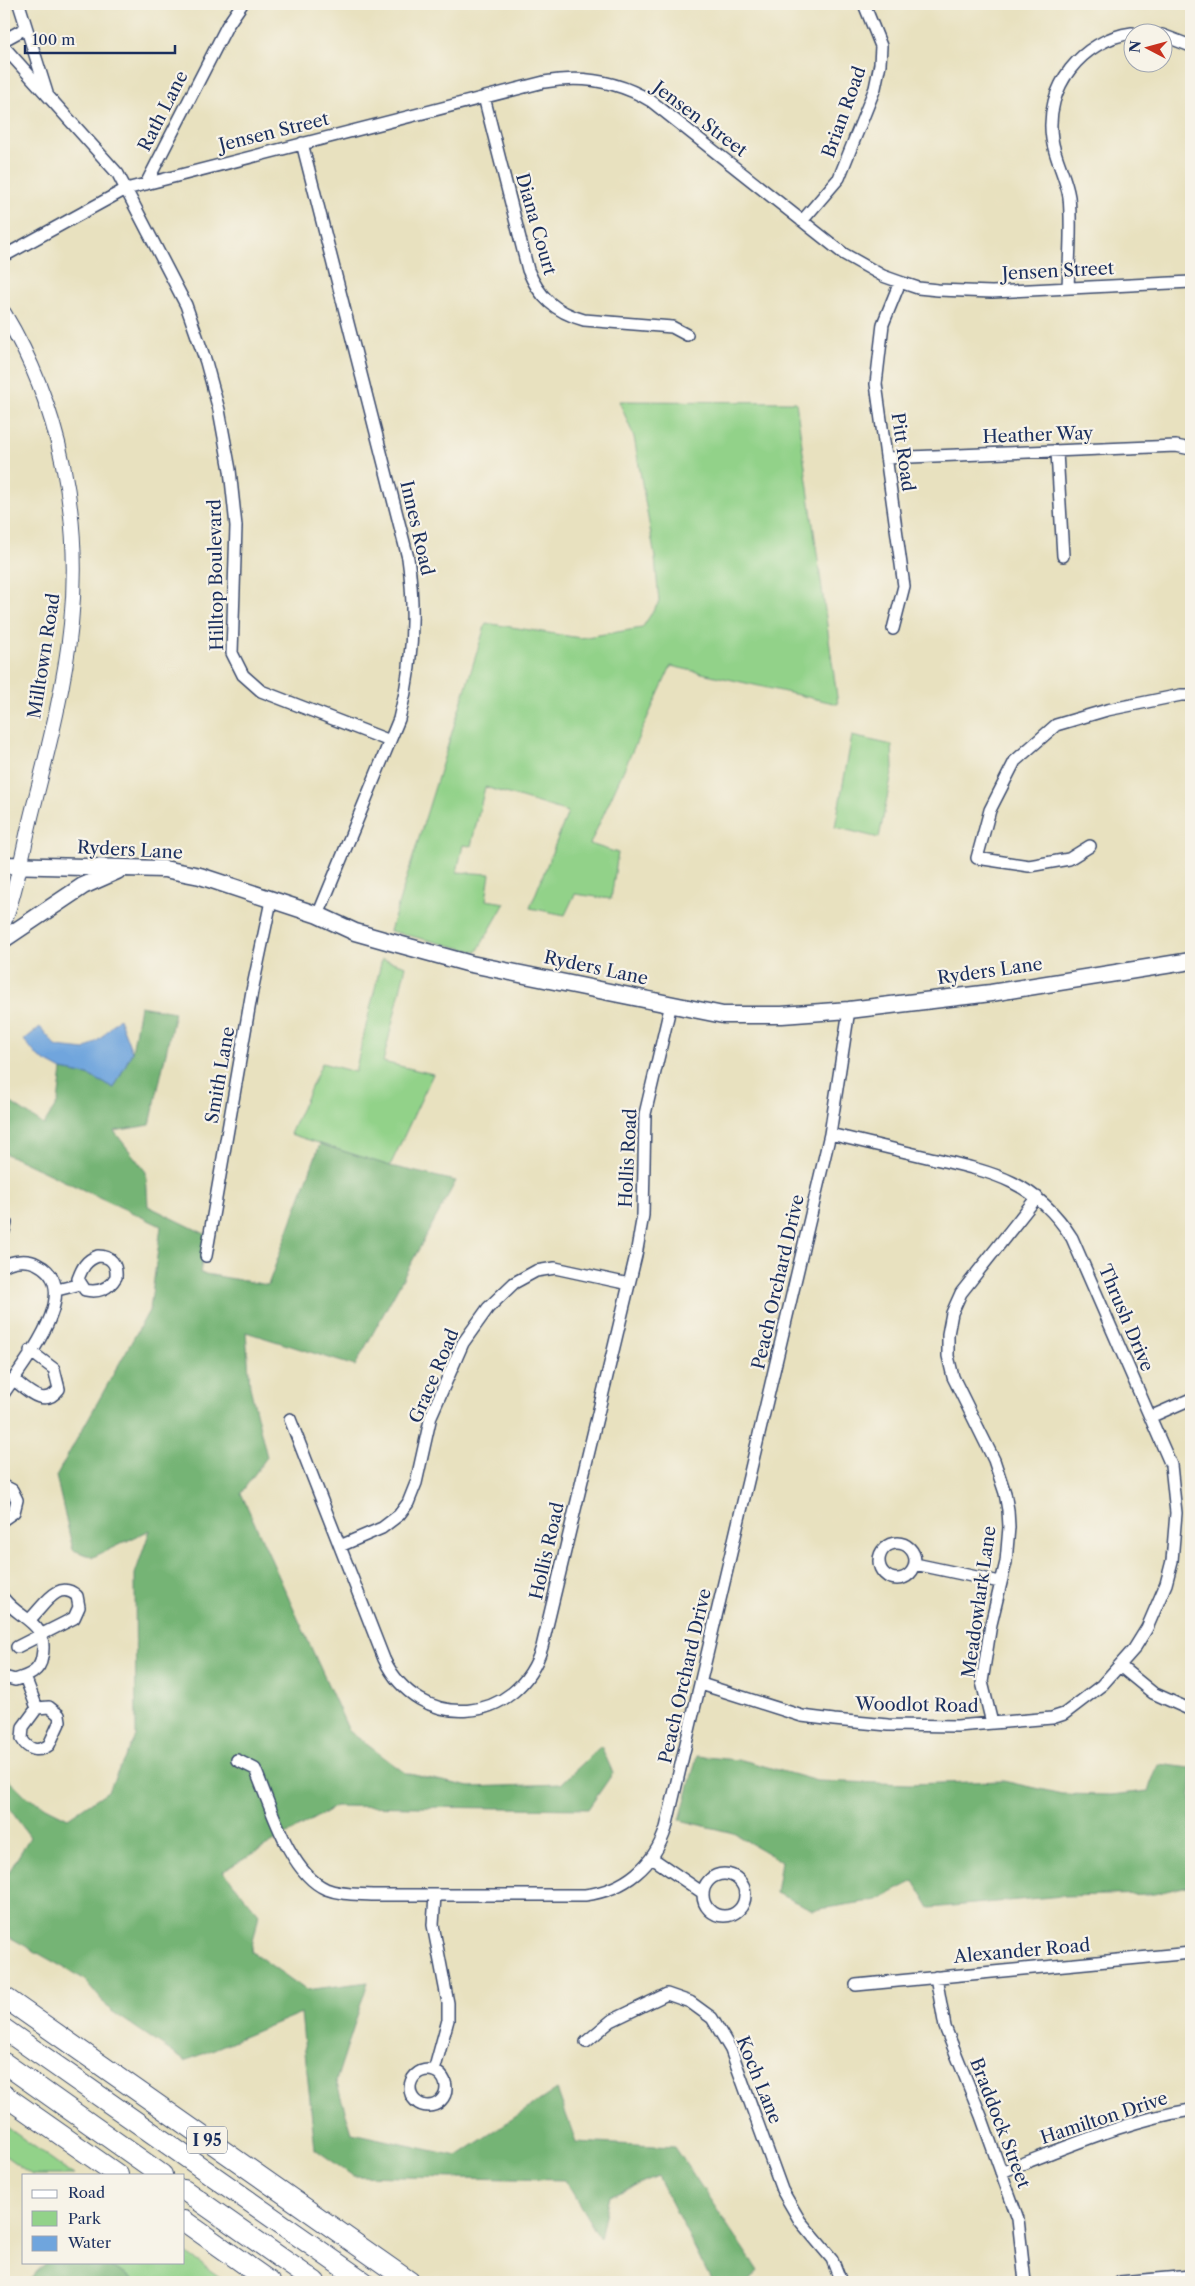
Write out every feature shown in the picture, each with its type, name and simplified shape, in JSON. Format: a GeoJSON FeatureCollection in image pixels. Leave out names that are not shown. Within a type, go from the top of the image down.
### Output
{"type":"FeatureCollection","features":[{"type":"Feature","properties":{"kind":"highway","name":"I 95"},"geometry":{"type":"LineString","coordinates":[[4,1997],[410,2282]]}},
{"type":"Feature","properties":{"kind":"highway","name":"I 95"},"geometry":{"type":"LineString","coordinates":[[4,2029],[364,2282]]}},
{"type":"Feature","properties":{"kind":"highway"},"geometry":{"type":"LineString","coordinates":[[4,2063],[161,2174]]}},
{"type":"Feature","properties":{"kind":"highway"},"geometry":{"type":"LineString","coordinates":[[4,2095],[117,2174]]}},
{"type":"Feature","properties":{"kind":"highway"},"geometry":{"type":"LineString","coordinates":[[185,2191],[315,2282]]}},
{"type":"Feature","properties":{"kind":"highway"},"geometry":{"type":"LineString","coordinates":[[185,2222],[270,2282]]}},
{"type":"Feature","properties":{"kind":"main road","name":"Ryders Lane"},"geometry":{"type":"LineString","coordinates":[[11,865],[164,869],[200,876],[318,915],[356,932],[462,961],[723,1015],[782,1015],[849,1010],[991,993],[1191,961]]}},
{"type":"Feature","properties":{"kind":"main road"},"geometry":{"type":"LineString","coordinates":[[4,939],[83,886],[122,868]]}},
{"type":"Feature","properties":{"kind":"street"},"geometry":{"type":"LineString","coordinates":[[19,4],[48,96]]}},
{"type":"Feature","properties":{"kind":"street","name":"Brian Road"},"geometry":{"type":"LineString","coordinates":[[802,221],[840,178],[875,88],[880,64],[880,46],[864,4]]}},
{"type":"Feature","properties":{"kind":"street","name":"Rath Lane"},"geometry":{"type":"LineString","coordinates":[[146,184],[235,6]]}},
{"type":"Feature","properties":{"kind":"street"},"geometry":{"type":"LineString","coordinates":[[4,40],[26,28]]}},
{"type":"Feature","properties":{"kind":"street"},"geometry":{"type":"LineString","coordinates":[[1068,288],[1068,195],[1051,138],[1054,100],[1066,73],[1086,52],[1111,38],[1122,35]]}},
{"type":"Feature","properties":{"kind":"street"},"geometry":{"type":"LineString","coordinates":[[1172,38],[1190,43]]}},
{"type":"Feature","properties":{"kind":"street","name":"Hilltop Boulevard"},"geometry":{"type":"LineString","coordinates":[[4,47],[118,174],[186,305],[206,362],[219,410],[230,470],[236,526],[231,644],[236,664],[243,675],[261,691],[390,741]]}},
{"type":"Feature","properties":{"kind":"street","name":"Jensen Street"},"geometry":{"type":"LineString","coordinates":[[4,256],[126,189],[544,82],[572,78],[601,80],[628,88],[651,101],[844,254],[883,276],[918,288],[964,292],[1191,282]]}},
{"type":"Feature","properties":{"kind":"street","name":"Diana Court"},"geometry":{"type":"LineString","coordinates":[[484,97],[528,270],[541,296],[557,310],[584,320],[672,327],[686,335]]}},
{"type":"Feature","properties":{"kind":"street","name":"Innes Road"},"geometry":{"type":"LineString","coordinates":[[302,143],[408,558],[412,588],[412,654],[407,687],[390,741],[318,915]]}},
{"type":"Feature","properties":{"kind":"street","name":"Pitt Road"},"geometry":{"type":"LineString","coordinates":[[893,629],[904,586],[876,384],[883,324],[900,282]]}},
{"type":"Feature","properties":{"kind":"street","name":"Milltown Road"},"geometry":{"type":"LineString","coordinates":[[4,312],[9,332],[50,416],[63,465],[70,501],[73,533],[73,592],[66,660],[41,776],[11,865],[4,922]]}},
{"type":"Feature","properties":{"kind":"street","name":"Heather Way"},"geometry":{"type":"LineString","coordinates":[[886,458],[1176,446],[1191,449]]}},
{"type":"Feature","properties":{"kind":"street"},"geometry":{"type":"LineString","coordinates":[[1057,452],[1063,556]]}},
{"type":"Feature","properties":{"kind":"street"},"geometry":{"type":"LineString","coordinates":[[1090,846],[1069,859],[1030,866],[977,858],[990,810],[1015,761],[1056,725],[1107,710],[1181,695],[1191,695]]}},
{"type":"Feature","properties":{"kind":"street","name":"Smith Lane"},"geometry":{"type":"LineString","coordinates":[[206,1256],[252,991],[271,900]]}},
{"type":"Feature","properties":{"kind":"street","name":"Hollis Road"},"geometry":{"type":"LineString","coordinates":[[290,1419],[384,1659],[397,1682],[410,1694],[425,1703],[441,1709],[467,1711],[493,1705],[515,1691],[532,1671],[542,1647],[629,1284],[643,1215],[645,1114],[672,1004]]}},
{"type":"Feature","properties":{"kind":"street","name":"Peach Orchard Drive"},"geometry":{"type":"LineString","coordinates":[[237,1760],[255,1769],[290,1852],[301,1868],[324,1888],[339,1893],[372,1895],[595,1894],[613,1889],[629,1880],[652,1858],[666,1828],[830,1134],[849,1010]]}},
{"type":"Feature","properties":{"kind":"street","name":"Thrush Drive"},"geometry":{"type":"LineString","coordinates":[[830,1134],[994,1173],[1021,1185],[1037,1196],[1055,1214],[1072,1238],[1171,1465],[1176,1512],[1176,1537],[1166,1584],[1158,1607],[1143,1635],[1120,1666]]}},
{"type":"Feature","properties":{"kind":"street","name":"Meadowlark Lane"},"geometry":{"type":"LineString","coordinates":[[992,1723],[982,1682],[1009,1536],[1005,1493],[994,1460],[953,1377],[948,1356],[948,1334],[952,1313],[961,1293],[1037,1196]]}},
{"type":"Feature","properties":{"kind":"street"},"geometry":{"type":"LineString","coordinates":[[4,1218],[6,1223],[4,1231]]}},
{"type":"Feature","properties":{"kind":"street"},"geometry":{"type":"LineString","coordinates":[[4,1266],[26,1261],[35,1262],[45,1269],[57,1290],[51,1318],[4,1393]]}},
{"type":"Feature","properties":{"kind":"street","name":"Grace Road"},"geometry":{"type":"LineString","coordinates":[[340,1546],[382,1528],[399,1515],[408,1503],[416,1483],[431,1416],[463,1343],[488,1308],[514,1283],[536,1271],[555,1268],[629,1284]]}},
{"type":"Feature","properties":{"kind":"street"},"geometry":{"type":"LineString","coordinates":[[57,1290],[81,1284]]}},
{"type":"Feature","properties":{"kind":"street"},"geometry":{"type":"LineString","coordinates":[[13,1378],[32,1393],[42,1398],[55,1394],[60,1386],[54,1369],[30,1351]]}},
{"type":"Feature","properties":{"kind":"street"},"geometry":{"type":"LineString","coordinates":[[1150,1417],[1191,1399]]}},
{"type":"Feature","properties":{"kind":"street"},"geometry":{"type":"LineString","coordinates":[[4,1486],[12,1490],[17,1500],[14,1512],[4,1519]]}},
{"type":"Feature","properties":{"kind":"street"},"geometry":{"type":"LineString","coordinates":[[915,1564],[1000,1582]]}},
{"type":"Feature","properties":{"kind":"street"},"geometry":{"type":"LineString","coordinates":[[17,1647],[74,1618],[79,1607],[76,1596],[66,1590],[59,1590],[29,1620]]}},
{"type":"Feature","properties":{"kind":"street"},"geometry":{"type":"LineString","coordinates":[[4,1598],[29,1620],[41,1634],[44,1647],[42,1660],[37,1671],[15,1680],[4,1677]]}},
{"type":"Feature","properties":{"kind":"street"},"geometry":{"type":"LineString","coordinates":[[1120,1666],[1153,1693],[1191,1710]]}},
{"type":"Feature","properties":{"kind":"street","name":"Woodlot Road"},"geometry":{"type":"LineString","coordinates":[[701,1684],[802,1716],[898,1725],[957,1726],[1052,1718],[1064,1714],[1102,1685],[1120,1666]]}},
{"type":"Feature","properties":{"kind":"street"},"geometry":{"type":"LineString","coordinates":[[25,1677],[37,1708]]}},
{"type":"Feature","properties":{"kind":"street"},"geometry":{"type":"LineString","coordinates":[[652,1858],[703,1893]]}},
{"type":"Feature","properties":{"kind":"street"},"geometry":{"type":"LineString","coordinates":[[434,2071],[448,2020],[448,2003],[433,1925],[435,1895]]}},
{"type":"Feature","properties":{"kind":"street","name":"Alexander Road"},"geometry":{"type":"LineString","coordinates":[[856,1985],[1191,1953]]}},
{"type":"Feature","properties":{"kind":"street","name":"Braddock Street"},"geometry":{"type":"LineString","coordinates":[[936,1977],[945,2028],[1018,2219],[1024,2282]]}},
{"type":"Feature","properties":{"kind":"street","name":"Koch Lane"},"geometry":{"type":"LineString","coordinates":[[586,2042],[611,2021],[667,1994],[690,2002],[712,2018],[731,2050],[782,2190],[800,2221],[832,2259],[841,2282]]}},
{"type":"Feature","properties":{"kind":"street","name":"Hamilton Drive"},"geometry":{"type":"LineString","coordinates":[[1001,2172],[1162,2114],[1191,2110]]}},
{"type":"Feature","properties":{"kind":"street"},"geometry":{"type":"LineString","coordinates":[[1120,2282],[1191,2276]]}},
{"type":"Feature","properties":{"kind":"green space"},"geometry":{"type":"Polygon","coordinates":[[[619,401],[796,402],[838,704],[671,666],[590,844],[618,853],[611,899],[575,894],[565,915],[530,908],[568,812],[485,787],[471,846],[463,845],[457,872],[490,874],[486,900],[505,903],[477,952],[390,931],[486,623],[580,638],[642,628],[659,602],[655,558],[634,437],[619,401]]]}},
{"type":"Feature","properties":{"kind":"green space"},"geometry":{"type":"Polygon","coordinates":[[[852,736],[892,745],[893,768],[879,838],[835,827],[852,736]]]}},
{"type":"Feature","properties":{"kind":"green space"},"geometry":{"type":"Polygon","coordinates":[[[382,959],[406,966],[383,1062],[433,1074],[390,1166],[290,1134],[322,1063],[355,1072],[382,959]]]}},
{"type":"Feature","properties":{"kind":"green space"},"geometry":{"type":"Polygon","coordinates":[[[140,1006],[175,1012],[150,1125],[114,1131],[146,1172],[148,1206],[207,1235],[200,1273],[268,1285],[320,1144],[390,1166],[456,1181],[355,1366],[246,1332],[250,1387],[267,1457],[241,1493],[349,1731],[405,1773],[470,1787],[561,1784],[601,1746],[613,1773],[588,1809],[336,1806],[223,1871],[259,1914],[251,1951],[306,1990],[368,1982],[336,2081],[352,2133],[457,2156],[557,2089],[576,2142],[675,2147],[758,2271],[748,2282],[712,2282],[658,2176],[609,2196],[600,2239],[565,2180],[353,2176],[315,2149],[301,2013],[185,2061],[110,2010],[84,1979],[4,1934],[4,1880],[30,1837],[4,1804],[4,1775],[28,1798],[68,1818],[108,1791],[136,1736],[135,1574],[150,1530],[93,1557],[73,1550],[56,1476],[150,1309],[161,1226],[4,1153],[4,1098],[44,1125],[58,1102],[62,1070],[88,1075],[114,1088],[132,1052],[140,1006]]]}},
{"type":"Feature","properties":{"kind":"green space"},"geometry":{"type":"Polygon","coordinates":[[[697,1756],[746,1761],[817,1781],[909,1784],[1003,1781],[1062,1794],[1111,1795],[1148,1791],[1158,1764],[1191,1768],[1191,1885],[1154,1894],[1062,1896],[930,1908],[914,1881],[877,1900],[813,1910],[776,1893],[781,1861],[733,1833],[680,1820],[697,1756]]]}},
{"type":"Feature","properties":{"kind":"green space"},"geometry":{"type":"Polygon","coordinates":[[[4,2125],[73,2174],[31,2174],[4,2155],[4,2125]]]}},
{"type":"Feature","properties":{"kind":"green space"},"geometry":{"type":"Polygon","coordinates":[[[185,2253],[227,2282],[137,2282],[106,2264],[185,2264],[185,2253]]]}},
{"type":"Feature","properties":{"kind":"green space"},"geometry":{"type":"Polygon","coordinates":[[[45,2264],[106,2264],[137,2282],[26,2282],[45,2264]]]}},
{"type":"Feature","properties":{"kind":"water"},"geometry":{"type":"Polygon","coordinates":[[[119,1018],[132,1052],[114,1088],[88,1075],[62,1070],[38,1057],[24,1040],[40,1027],[57,1047],[85,1050],[101,1038],[119,1018]]]}}]}
